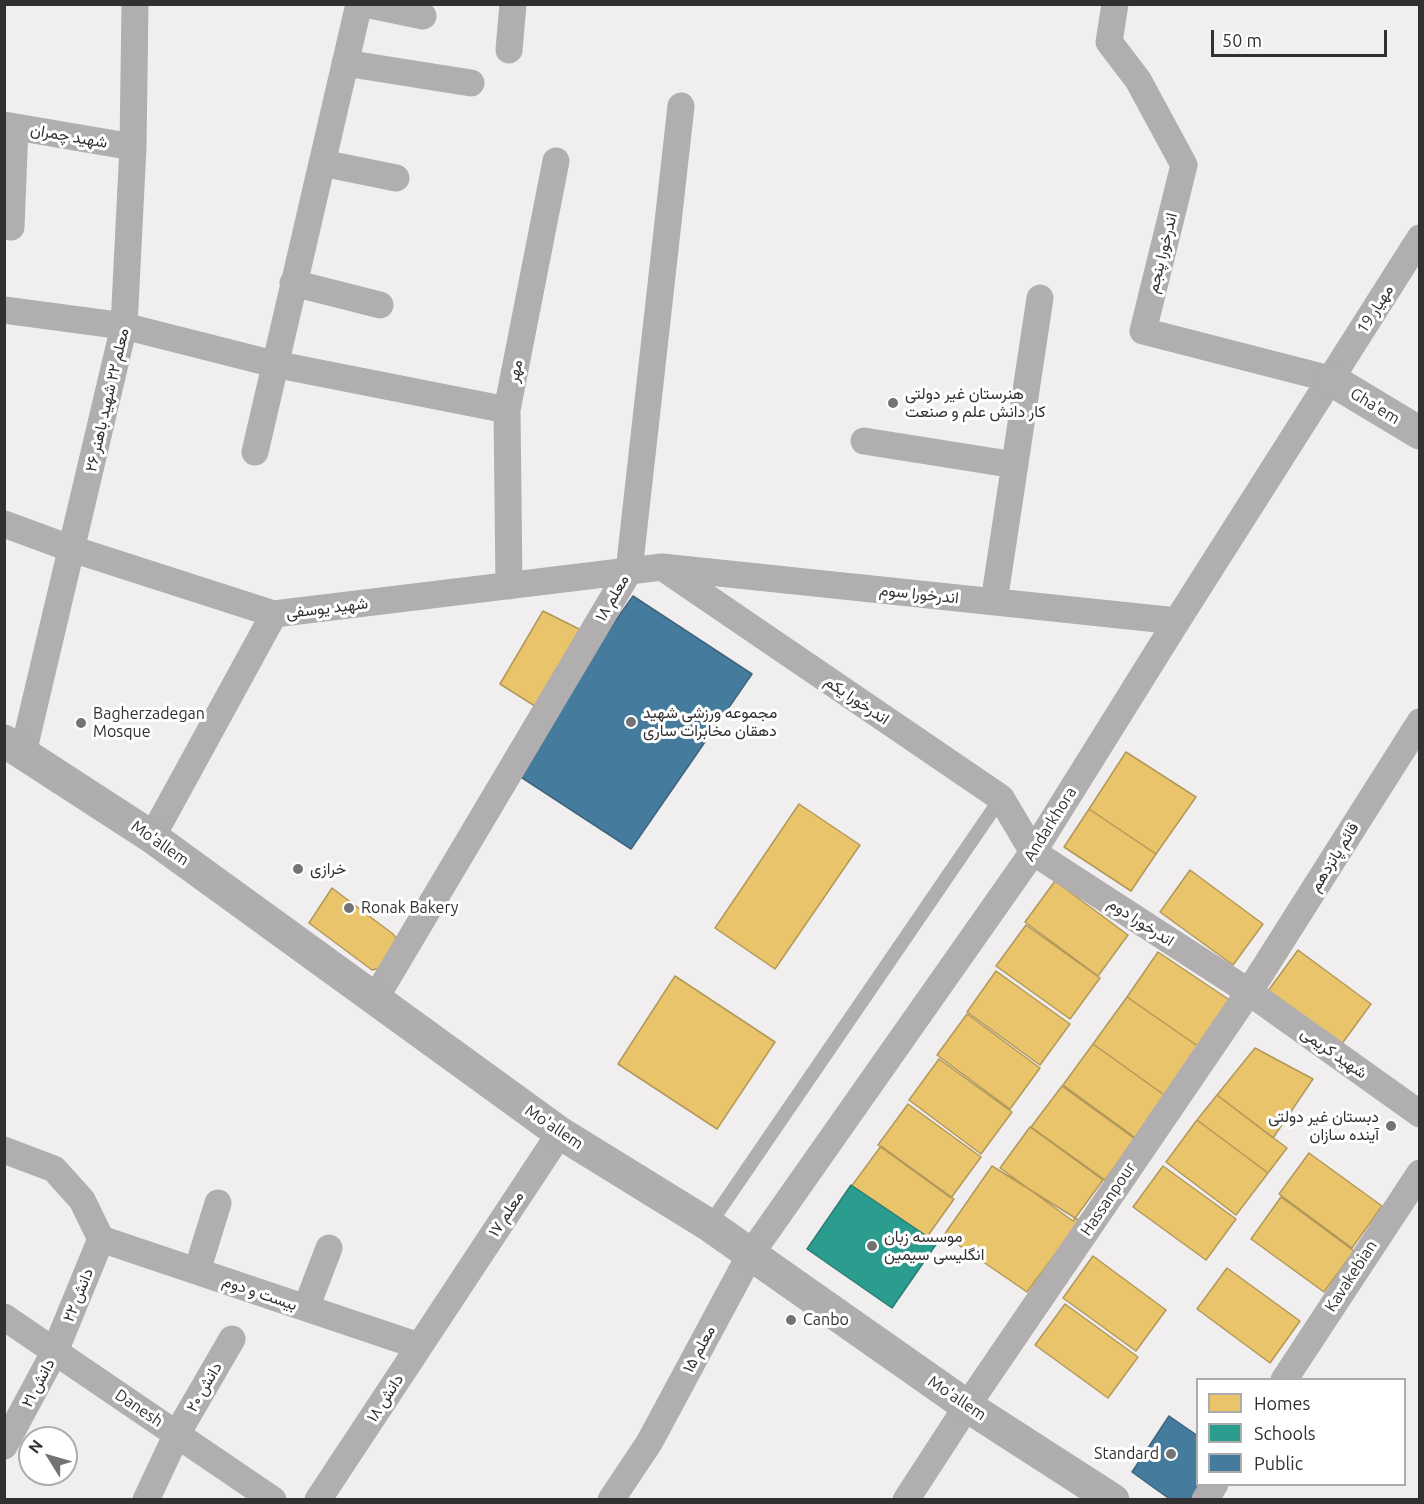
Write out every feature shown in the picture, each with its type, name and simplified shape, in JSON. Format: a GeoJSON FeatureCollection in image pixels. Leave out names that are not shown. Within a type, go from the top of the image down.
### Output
{"type":"FeatureCollection","features":[{"type":"Feature","properties":{"kind":"main road","name":"Mo'allem"},"geometry":{"type":"LineString","coordinates":[[14,747],[152,837],[376,997],[560,1133],[709,1225],[967,1406],[1113,1500]]}},
{"type":"Feature","properties":{"kind":"street","name":"معلم ۲۲ شهید باهنر ۲۶"},"geometry":{"type":"LineString","coordinates":[[14,747],[72,549],[124,326],[133,147],[135,4]]}},
{"type":"Feature","properties":{"kind":"street"},"geometry":{"type":"LineString","coordinates":[[255,452],[359,4]]}},
{"type":"Feature","properties":{"kind":"street"},"geometry":{"type":"LineString","coordinates":[[365,4],[423,16]]}},
{"type":"Feature","properties":{"kind":"street"},"geometry":{"type":"LineString","coordinates":[[509,50],[513,4]]}},
{"type":"Feature","properties":{"kind":"street","name":"اندرخورا پنجم"},"geometry":{"type":"LineString","coordinates":[[1115,4],[1109,42],[1138,80],[1184,165],[1143,331],[1330,379]]}},
{"type":"Feature","properties":{"kind":"street"},"geometry":{"type":"LineString","coordinates":[[345,63],[471,83]]}},
{"type":"Feature","properties":{"kind":"street","name":"معلم ۱۸"},"geometry":{"type":"LineString","coordinates":[[376,997],[629,571],[681,106]]}},
{"type":"Feature","properties":{"kind":"street","name":"شهید چمران"},"geometry":{"type":"LineString","coordinates":[[10,126],[133,147]]}},
{"type":"Feature","properties":{"kind":"street"},"geometry":{"type":"LineString","coordinates":[[10,126],[11,227]]}},
{"type":"Feature","properties":{"kind":"street","name":"مهر"},"geometry":{"type":"LineString","coordinates":[[509,586],[507,410],[556,160]]}},
{"type":"Feature","properties":{"kind":"street"},"geometry":{"type":"LineString","coordinates":[[322,163],[396,178]]}},
{"type":"Feature","properties":{"kind":"street","name":"مهیار 19"},"geometry":{"type":"LineString","coordinates":[[1330,379],[1419,238]]}},
{"type":"Feature","properties":{"kind":"street"},"geometry":{"type":"LineString","coordinates":[[293,283],[380,305]]}},
{"type":"Feature","properties":{"kind":"street"},"geometry":{"type":"LineString","coordinates":[[994,602],[1040,297]]}},
{"type":"Feature","properties":{"kind":"street"},"geometry":{"type":"LineString","coordinates":[[4,310],[124,326],[274,364],[507,410]]}},
{"type":"Feature","properties":{"kind":"street","name":"Gha'em"},"geometry":{"type":"LineString","coordinates":[[1330,379],[1419,433]]}},
{"type":"Feature","properties":{"kind":"street","name":"Andarkhora"},"geometry":{"type":"LineString","coordinates":[[750,1255],[1033,852],[1330,379]]}},
{"type":"Feature","properties":{"kind":"street"},"geometry":{"type":"LineString","coordinates":[[864,441],[1015,465]]}},
{"type":"Feature","properties":{"kind":"street","name":"شهید یوسفی"},"geometry":{"type":"LineString","coordinates":[[4,524],[72,549],[274,614],[662,567]]}},
{"type":"Feature","properties":{"kind":"street","name":"اندرخورا سوم"},"geometry":{"type":"LineString","coordinates":[[662,567],[1177,621]]}},
{"type":"Feature","properties":{"kind":"street","name":"اندرخورا یکم"},"geometry":{"type":"LineString","coordinates":[[662,567],[1000,798],[1033,852]]}},
{"type":"Feature","properties":{"kind":"street"},"geometry":{"type":"LineString","coordinates":[[152,837],[274,614]]}},
{"type":"Feature","properties":{"kind":"street","name":"قائم پانزدهم"},"geometry":{"type":"LineString","coordinates":[[1249,992],[1419,722]]}},
{"type":"Feature","properties":{"kind":"street","name":"اندرخورا دوم"},"geometry":{"type":"LineString","coordinates":[[1033,852],[1249,992]]}},
{"type":"Feature","properties":{"kind":"street","name":"شهید کریمی"},"geometry":{"type":"LineString","coordinates":[[1249,992],[1419,1114]]}},
{"type":"Feature","properties":{"kind":"street","name":"Hassanpour"},"geometry":{"type":"LineString","coordinates":[[906,1500],[967,1406],[1249,992]]}},
{"type":"Feature","properties":{"kind":"street","name":"معلم ١٧"},"geometry":{"type":"LineString","coordinates":[[453,1296],[560,1133]]}},
{"type":"Feature","properties":{"kind":"street"},"geometry":{"type":"LineString","coordinates":[[4,1150],[54,1169],[82,1200],[101,1239]]}},
{"type":"Feature","properties":{"kind":"street","name":"Kavakebian"},"geometry":{"type":"LineString","coordinates":[[1285,1378],[1419,1173]]}},
{"type":"Feature","properties":{"kind":"street"},"geometry":{"type":"LineString","coordinates":[[197,1271],[218,1203]]}},
{"type":"Feature","properties":{"kind":"street","name":"بیست و دوم"},"geometry":{"type":"LineString","coordinates":[[101,1239],[419,1346]]}},
{"type":"Feature","properties":{"kind":"street","name":"دانش ۲۲"},"geometry":{"type":"LineString","coordinates":[[55,1351],[101,1239]]}},
{"type":"Feature","properties":{"kind":"street"},"geometry":{"type":"LineString","coordinates":[[306,1308],[329,1248]]}},
{"type":"Feature","properties":{"kind":"street","name":"معلم ۱۵"},"geometry":{"type":"LineString","coordinates":[[611,1500],[649,1443],[750,1255]]}},
{"type":"Feature","properties":{"kind":"street","name":"دانش ١٨"},"geometry":{"type":"LineString","coordinates":[[318,1500],[453,1296]]}},
{"type":"Feature","properties":{"kind":"street","name":"Danesh"},"geometry":{"type":"LineString","coordinates":[[4,1317],[273,1500]]}},
{"type":"Feature","properties":{"kind":"street","name":"دانش ۲۰"},"geometry":{"type":"LineString","coordinates":[[146,1500],[177,1434],[232,1339]]}},
{"type":"Feature","properties":{"kind":"street","name":"دانش ٢١"},"geometry":{"type":"LineString","coordinates":[[4,1446],[55,1351]]}},
{"type":"Feature","properties":{"kind":"street"},"geometry":{"type":"LineString","coordinates":[[1205,1500],[1214,1486]]}},
{"type":"Feature","properties":{"kind":"lane"},"geometry":{"type":"LineString","coordinates":[[709,1225],[1000,798]]}},
{"type":"Feature","properties":{"kind":"building: Homes"},"geometry":{"type":"Polygon","coordinates":[[[543,611],[583,631],[538,708],[500,684],[543,611]]]}},
{"type":"Feature","properties":{"kind":"building: Homes"},"geometry":{"type":"Polygon","coordinates":[[[1126,752],[1196,797],[1156,854],[1089,809],[1126,752]]]}},
{"type":"Feature","properties":{"kind":"building: Homes"},"geometry":{"type":"Polygon","coordinates":[[[799,804],[860,845],[775,969],[715,928],[799,804]]]}},
{"type":"Feature","properties":{"kind":"building: Homes"},"geometry":{"type":"Polygon","coordinates":[[[1089,809],[1156,854],[1131,891],[1064,847],[1089,809]]]}},
{"type":"Feature","properties":{"kind":"building: Homes"},"geometry":{"type":"Polygon","coordinates":[[[1190,870],[1263,924],[1233,965],[1160,912],[1190,870]]]}},
{"type":"Feature","properties":{"kind":"building: Homes"},"geometry":{"type":"Polygon","coordinates":[[[1055,881],[1128,935],[1098,976],[1025,922],[1055,881]]]}},
{"type":"Feature","properties":{"kind":"building: Homes"},"geometry":{"type":"Polygon","coordinates":[[[332,888],[393,934],[400,944],[384,967],[372,970],[309,923],[332,888]]]}},
{"type":"Feature","properties":{"kind":"building: Homes"},"geometry":{"type":"Polygon","coordinates":[[[1026,925],[1100,978],[1070,1019],[996,966],[1026,925]]]}},
{"type":"Feature","properties":{"kind":"building: Homes"},"geometry":{"type":"Polygon","coordinates":[[[1298,950],[1371,1004],[1341,1045],[1268,991],[1298,950]]]}},
{"type":"Feature","properties":{"kind":"building: Homes"},"geometry":{"type":"Polygon","coordinates":[[[1158,952],[1231,1001],[1199,1047],[1127,997],[1158,952]]]}},
{"type":"Feature","properties":{"kind":"building: Homes"},"geometry":{"type":"Polygon","coordinates":[[[996,971],[1070,1024],[1040,1065],[967,1012],[996,971]]]}},
{"type":"Feature","properties":{"kind":"building: Homes"},"geometry":{"type":"Polygon","coordinates":[[[675,976],[775,1042],[717,1129],[618,1064],[675,976]]]}},
{"type":"Feature","properties":{"kind":"building: Homes"},"geometry":{"type":"Polygon","coordinates":[[[1127,997],[1199,1047],[1167,1097],[1093,1044],[1127,997]]]}},
{"type":"Feature","properties":{"kind":"building: Homes"},"geometry":{"type":"Polygon","coordinates":[[[967,1014],[1040,1068],[1010,1109],[937,1055],[967,1014]]]}},
{"type":"Feature","properties":{"kind":"building: Homes"},"geometry":{"type":"Polygon","coordinates":[[[1093,1044],[1167,1097],[1137,1139],[1063,1085],[1093,1044]]]}},
{"type":"Feature","properties":{"kind":"building: Homes"},"geometry":{"type":"Polygon","coordinates":[[[1255,1048],[1313,1079],[1273,1138],[1217,1095],[1255,1048]]]}},
{"type":"Feature","properties":{"kind":"building: Homes"},"geometry":{"type":"Polygon","coordinates":[[[939,1059],[1012,1112],[981,1154],[909,1100],[939,1059]]]}},
{"type":"Feature","properties":{"kind":"building: Homes"},"geometry":{"type":"Polygon","coordinates":[[[1062,1086],[1135,1139],[1105,1180],[1031,1127],[1062,1086]]]}},
{"type":"Feature","properties":{"kind":"building: Homes"},"geometry":{"type":"Polygon","coordinates":[[[1217,1095],[1287,1148],[1268,1173],[1197,1120],[1217,1095]]]}},
{"type":"Feature","properties":{"kind":"building: Homes"},"geometry":{"type":"Polygon","coordinates":[[[908,1104],[981,1157],[951,1198],[878,1145],[908,1104]]]}},
{"type":"Feature","properties":{"kind":"building: Homes"},"geometry":{"type":"Polygon","coordinates":[[[1197,1120],[1268,1173],[1236,1215],[1166,1162],[1197,1120]]]}},
{"type":"Feature","properties":{"kind":"building: Homes"},"geometry":{"type":"Polygon","coordinates":[[[1030,1127],[1103,1180],[1073,1221],[1000,1168],[1030,1127]]]}},
{"type":"Feature","properties":{"kind":"building: Homes"},"geometry":{"type":"Polygon","coordinates":[[[881,1146],[954,1199],[924,1241],[851,1187],[881,1146]]]}},
{"type":"Feature","properties":{"kind":"building: Homes"},"geometry":{"type":"Polygon","coordinates":[[[1309,1153],[1382,1206],[1352,1248],[1279,1194],[1309,1153]]]}},
{"type":"Feature","properties":{"kind":"building: Homes"},"geometry":{"type":"Polygon","coordinates":[[[992,1166],[1080,1221],[1027,1292],[944,1235],[992,1166]]]}},
{"type":"Feature","properties":{"kind":"building: Homes"},"geometry":{"type":"Polygon","coordinates":[[[1163,1166],[1236,1219],[1206,1260],[1133,1207],[1163,1166]]]}},
{"type":"Feature","properties":{"kind":"building: Homes"},"geometry":{"type":"Polygon","coordinates":[[[1281,1197],[1354,1251],[1324,1292],[1251,1239],[1281,1197]]]}},
{"type":"Feature","properties":{"kind":"building: Homes"},"geometry":{"type":"Polygon","coordinates":[[[1093,1256],[1166,1310],[1136,1351],[1063,1298],[1093,1256]]]}},
{"type":"Feature","properties":{"kind":"building: Homes"},"geometry":{"type":"Polygon","coordinates":[[[1227,1268],[1300,1321],[1270,1363],[1197,1309],[1227,1268]]]}},
{"type":"Feature","properties":{"kind":"building: Homes"},"geometry":{"type":"Polygon","coordinates":[[[1065,1304],[1138,1357],[1108,1398],[1035,1345],[1065,1304]]]}},
{"type":"Feature","properties":{"kind":"building: Schools","name":"موسسه زبان انگلیسی سیمین"},"geometry":{"type":"Polygon","coordinates":[[[851,1185],[937,1243],[892,1308],[807,1249],[851,1185]]]}},
{"type":"Feature","properties":{"kind":"building: Public","name":"مجموعه ورزشی شهید دهقان مخابرات ساری"},"geometry":{"type":"Polygon","coordinates":[[[633,596],[752,674],[631,849],[510,770],[633,596]]]}},
{"type":"Feature","properties":{"kind":"building: Public","name":"Standard"},"geometry":{"type":"Polygon","coordinates":[[[1169,1416],[1196,1435],[1196,1486],[1201,1486],[1193,1500],[1171,1500],[1132,1472],[1169,1416]]]}},
{"type":"Feature","properties":{"kind":"place","name":"هنرستان غیر دولتی کار دانش علم و صنعت"},"geometry":{"type":"Point","coordinates":[893,403]}},
{"type":"Feature","properties":{"kind":"place","name":"مجموعه ورزشی شهید دهقان مخابرات ساری"},"geometry":{"type":"Point","coordinates":[631,722]}},
{"type":"Feature","properties":{"kind":"place","name":"Bagherzadegan Mosque"},"geometry":{"type":"Point","coordinates":[81,723]}},
{"type":"Feature","properties":{"kind":"place","name":"خرازی"},"geometry":{"type":"Point","coordinates":[298,869]}},
{"type":"Feature","properties":{"kind":"place","name":"Ronak Bakery"},"geometry":{"type":"Point","coordinates":[349,908]}},
{"type":"Feature","properties":{"kind":"place","name":"دبستان غیر دولتی آینده سازان"},"geometry":{"type":"Point","coordinates":[1391,1126]}},
{"type":"Feature","properties":{"kind":"place","name":"موسسه زبان انگلیسی سیمین"},"geometry":{"type":"Point","coordinates":[872,1246]}},
{"type":"Feature","properties":{"kind":"place","name":"Canbo"},"geometry":{"type":"Point","coordinates":[791,1320]}},
{"type":"Feature","properties":{"kind":"place","name":"Standard"},"geometry":{"type":"Point","coordinates":[1171,1454]}}]}
